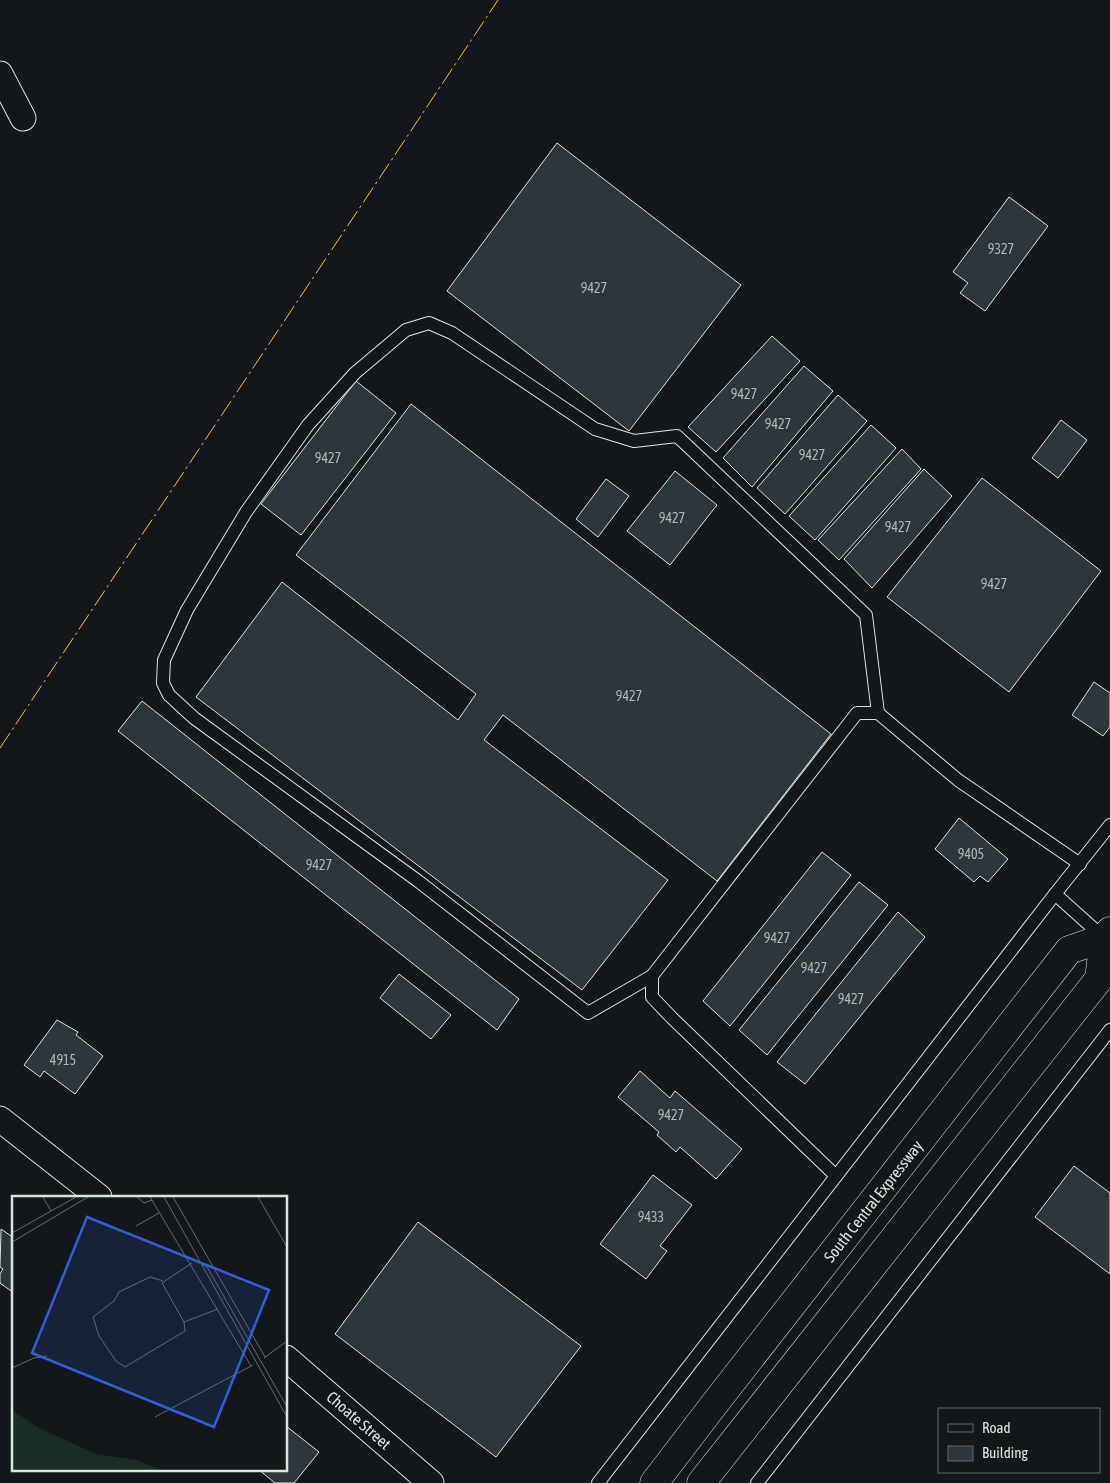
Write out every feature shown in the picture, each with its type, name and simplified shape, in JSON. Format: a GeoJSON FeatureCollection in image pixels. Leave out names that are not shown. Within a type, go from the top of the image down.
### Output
{"type":"FeatureCollection","features":[{"type":"Feature","properties":{"kind":"main road","name":"South Central Expressway"},"geometry":{"type":"LineString","coordinates":[[654,1483],[1069,950],[1108,937]]}},
{"type":"Feature","properties":{"kind":"main road"},"geometry":{"type":"LineString","coordinates":[[701,1483],[1099,979],[1108,937]]}},
{"type":"Feature","properties":{"kind":"street"},"geometry":{"type":"LineString","coordinates":[[0,74],[23,118]]}},
{"type":"Feature","properties":{"kind":"street"},"geometry":{"type":"LineString","coordinates":[[0,1119],[98,1196]]}},
{"type":"Feature","properties":{"kind":"street","name":"Choate Street"},"geometry":{"type":"LineString","coordinates":[[288,1360],[431,1483]]}},
{"type":"Feature","properties":{"kind":"lane"},"geometry":{"type":"LineString","coordinates":[[878,713],[866,615],[677,436],[634,441],[595,429],[452,333],[429,323],[406,330],[362,366],[308,425],[246,512],[187,610],[164,660],[163,683],[169,695],[194,718],[418,881],[588,1013],[652,976],[857,713],[878,713],[958,780],[1080,864]]}},
{"type":"Feature","properties":{"kind":"lane"},"geometry":{"type":"LineString","coordinates":[[598,1483],[1054,894],[1110,825]]}},
{"type":"Feature","properties":{"kind":"lane"},"geometry":{"type":"LineString","coordinates":[[1054,894],[1108,937]]}},
{"type":"Feature","properties":{"kind":"lane"},"geometry":{"type":"LineString","coordinates":[[652,976],[652,997],[836,1176]]}},
{"type":"Feature","properties":{"kind":"lane"},"geometry":{"type":"LineString","coordinates":[[756,1483],[1110,1030]]}},
{"type":"Feature","properties":{"kind":"building"},"geometry":{"type":"Polygon","coordinates":[[[557,143],[741,285],[629,431],[447,291],[557,143]]]}},
{"type":"Feature","properties":{"kind":"building"},"geometry":{"type":"Polygon","coordinates":[[[1009,197],[1048,226],[985,311],[960,293],[968,283],[953,272],[1009,197]]]}},
{"type":"Feature","properties":{"kind":"building"},"geometry":{"type":"Polygon","coordinates":[[[772,336],[800,361],[716,452],[688,427],[772,336]]]}},
{"type":"Feature","properties":{"kind":"building"},"geometry":{"type":"Polygon","coordinates":[[[804,366],[833,391],[752,487],[723,458],[804,366]]]}},
{"type":"Feature","properties":{"kind":"building"},"geometry":{"type":"Polygon","coordinates":[[[356,381],[396,413],[301,535],[261,504],[356,381]]]}},
{"type":"Feature","properties":{"kind":"building"},"geometry":{"type":"Polygon","coordinates":[[[838,395],[867,421],[785,514],[757,488],[838,395]]]}},
{"type":"Feature","properties":{"kind":"building"},"geometry":{"type":"Polygon","coordinates":[[[411,404],[831,734],[717,881],[503,715],[484,740],[668,880],[582,990],[196,697],[282,582],[458,720],[476,694],[296,555],[411,404]]]}},
{"type":"Feature","properties":{"kind":"building"},"geometry":{"type":"Polygon","coordinates":[[[1061,420],[1087,440],[1058,478],[1032,458],[1061,420]]]}},
{"type":"Feature","properties":{"kind":"building"},"geometry":{"type":"Polygon","coordinates":[[[871,425],[896,448],[815,540],[789,516],[871,425]]]}},
{"type":"Feature","properties":{"kind":"building"},"geometry":{"type":"Polygon","coordinates":[[[902,449],[921,469],[839,560],[818,540],[902,449]]]}},
{"type":"Feature","properties":{"kind":"building"},"geometry":{"type":"Polygon","coordinates":[[[924,469],[952,496],[872,588],[844,559],[924,469]]]}},
{"type":"Feature","properties":{"kind":"building"},"geometry":{"type":"Polygon","coordinates":[[[675,471],[717,505],[670,565],[627,531],[675,471]]]}},
{"type":"Feature","properties":{"kind":"building"},"geometry":{"type":"Polygon","coordinates":[[[982,478],[1101,571],[1009,692],[887,597],[982,478]]]}},
{"type":"Feature","properties":{"kind":"building"},"geometry":{"type":"Polygon","coordinates":[[[606,479],[629,496],[598,537],[576,519],[606,479]]]}},
{"type":"Feature","properties":{"kind":"building"},"geometry":{"type":"Polygon","coordinates":[[[1094,682],[1110,693],[1110,727],[1103,736],[1072,715],[1094,682]]]}},
{"type":"Feature","properties":{"kind":"building"},"geometry":{"type":"Polygon","coordinates":[[[142,701],[519,999],[497,1030],[118,731],[142,701]]]}},
{"type":"Feature","properties":{"kind":"building"},"geometry":{"type":"Polygon","coordinates":[[[959,818],[1008,859],[988,882],[980,876],[974,882],[935,849],[959,818]]]}},
{"type":"Feature","properties":{"kind":"building"},"geometry":{"type":"Polygon","coordinates":[[[822,852],[851,875],[730,1026],[703,1001],[822,852]]]}},
{"type":"Feature","properties":{"kind":"building"},"geometry":{"type":"Polygon","coordinates":[[[859,882],[888,905],[767,1055],[739,1030],[859,882]]]}},
{"type":"Feature","properties":{"kind":"building"},"geometry":{"type":"Polygon","coordinates":[[[898,912],[925,937],[805,1084],[777,1062],[898,912]]]}},
{"type":"Feature","properties":{"kind":"building"},"geometry":{"type":"Polygon","coordinates":[[[399,974],[451,1015],[431,1039],[380,998],[399,974]]]}},
{"type":"Feature","properties":{"kind":"building"},"geometry":{"type":"Polygon","coordinates":[[[57,1020],[78,1032],[76,1035],[103,1056],[75,1094],[44,1071],[40,1077],[24,1065],[57,1020]]]}},
{"type":"Feature","properties":{"kind":"building"},"geometry":{"type":"Polygon","coordinates":[[[640,1071],[670,1098],[675,1091],[742,1149],[716,1179],[680,1147],[676,1152],[657,1135],[659,1132],[618,1097],[640,1071]]]}},
{"type":"Feature","properties":{"kind":"building"},"geometry":{"type":"Polygon","coordinates":[[[1074,1166],[1110,1193],[1110,1274],[1035,1217],[1074,1166]]]}},
{"type":"Feature","properties":{"kind":"building"},"geometry":{"type":"Polygon","coordinates":[[[653,1175],[692,1205],[660,1246],[667,1251],[646,1279],[600,1244],[653,1175]]]}},
{"type":"Feature","properties":{"kind":"building"},"geometry":{"type":"Polygon","coordinates":[[[418,1222],[581,1346],[496,1457],[335,1334],[418,1222]]]}},
{"type":"Feature","properties":{"kind":"building"},"geometry":{"type":"Polygon","coordinates":[[[1,1229],[12,1237],[12,1292],[0,1283],[0,1274],[3,1269],[0,1267],[1,1229]]]}},
{"type":"Feature","properties":{"kind":"building"},"geometry":{"type":"Polygon","coordinates":[[[288,1428],[319,1452],[294,1483],[275,1483],[259,1470],[288,1470],[288,1428]]]}},
{"type":"Feature","properties":{"kind":"power"},"geometry":{"type":"LineString","coordinates":[[0,748],[498,0]]}}]}
